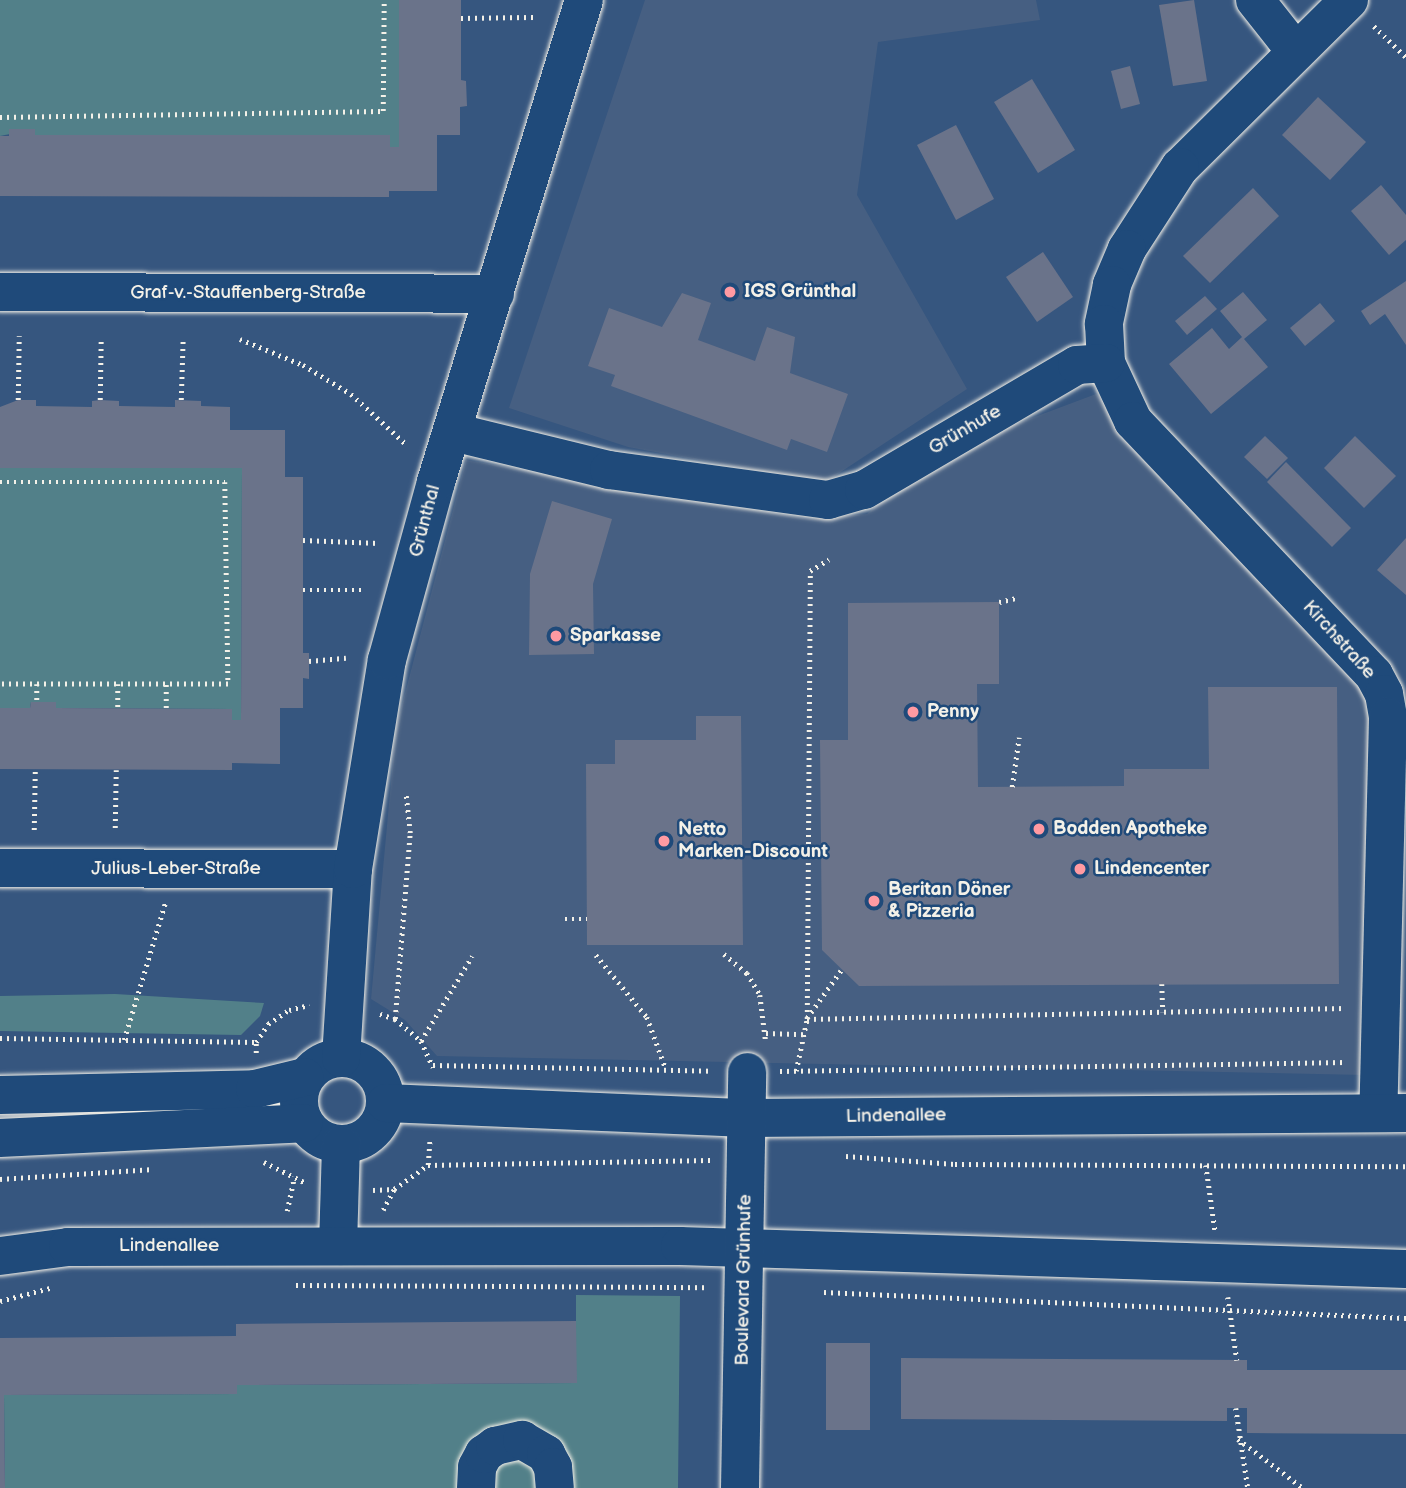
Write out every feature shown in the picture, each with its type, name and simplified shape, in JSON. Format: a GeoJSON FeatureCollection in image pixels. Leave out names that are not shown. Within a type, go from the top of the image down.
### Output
{"type":"FeatureCollection","features":[{"type":"Feature","properties":{"kind":"street","name":"Grünthal"},"geometry":{"type":"LineString","coordinates":[[341,1058],[341,1007],[353,869],[387,660],[584,0]]}},
{"type":"Feature","properties":{"kind":"street"},"geometry":{"type":"LineString","coordinates":[[1255,0],[1296,52]]}},
{"type":"Feature","properties":{"kind":"street"},"geometry":{"type":"LineString","coordinates":[[1106,363],[1104,324],[1112,285],[1151,207],[1180,167],[1349,1]]}},
{"type":"Feature","properties":{"kind":"street","name":"Graf-v.-Stauffenberg-Straße"},"geometry":{"type":"LineString","coordinates":[[0,292],[495,294]]}},
{"type":"Feature","properties":{"kind":"street","name":"Grünhufe"},"geometry":{"type":"LineString","coordinates":[[453,432],[609,470],[828,500],[864,490],[1077,365],[1106,363]]}},
{"type":"Feature","properties":{"kind":"street","name":"Kirchstraße"},"geometry":{"type":"LineString","coordinates":[[1106,363],[1133,421],[1374,675],[1384,694],[1388,717],[1396,883],[1382,1008],[1380,1062],[1392,1113]]}},
{"type":"Feature","properties":{"kind":"street","name":"Julius-Leber-Straße"},"geometry":{"type":"LineString","coordinates":[[0,868],[353,869]]}},
{"type":"Feature","properties":{"kind":"street"},"geometry":{"type":"LineString","coordinates":[[0,1139],[255,1106],[305,1077],[321,1063],[341,1058],[373,1070],[386,1103],[377,1128],[355,1143],[341,1145],[314,1135],[304,1123],[298,1100],[305,1077]]}},
{"type":"Feature","properties":{"kind":"street","name":"Boulevard Grünhufe"},"geometry":{"type":"LineString","coordinates":[[740,1488],[747,1118],[757,1072]]}},
{"type":"Feature","properties":{"kind":"street"},"geometry":{"type":"LineString","coordinates":[[0,1095],[255,1106],[304,1123]]}},
{"type":"Feature","properties":{"kind":"street","name":"Lindenallee"},"geometry":{"type":"LineString","coordinates":[[386,1103],[747,1118],[1392,1113]]}},
{"type":"Feature","properties":{"kind":"street"},"geometry":{"type":"LineString","coordinates":[[338,1246],[341,1145]]}},
{"type":"Feature","properties":{"kind":"street","name":"Lindenallee"},"geometry":{"type":"LineString","coordinates":[[0,1256],[68,1247],[680,1246],[1406,1269]]}},
{"type":"Feature","properties":{"kind":"street"},"geometry":{"type":"LineString","coordinates":[[476,1488],[477,1466],[484,1454],[495,1446],[522,1440],[545,1454],[553,1467],[555,1488]]}},
{"type":"Feature","properties":{"kind":"path"},"geometry":{"type":"LineString","coordinates":[[0,117],[383,111],[384,0]]}},
{"type":"Feature","properties":{"kind":"path"},"geometry":{"type":"LineString","coordinates":[[1349,1],[1406,57]]}},
{"type":"Feature","properties":{"kind":"path"},"geometry":{"type":"LineString","coordinates":[[461,18],[536,17]]}},
{"type":"Feature","properties":{"kind":"path"},"geometry":{"type":"LineString","coordinates":[[18,400],[19,336]]}},
{"type":"Feature","properties":{"kind":"path"},"geometry":{"type":"LineString","coordinates":[[100,400],[101,337]]}},
{"type":"Feature","properties":{"kind":"path"},"geometry":{"type":"LineString","coordinates":[[181,400],[183,338]]}},
{"type":"Feature","properties":{"kind":"path"},"geometry":{"type":"LineString","coordinates":[[240,339],[303,365],[351,394],[407,445]]}},
{"type":"Feature","properties":{"kind":"path"},"geometry":{"type":"LineString","coordinates":[[0,482],[225,482],[228,684],[0,684]]}},
{"type":"Feature","properties":{"kind":"path"},"geometry":{"type":"LineString","coordinates":[[303,540],[379,543]]}},
{"type":"Feature","properties":{"kind":"path"},"geometry":{"type":"LineString","coordinates":[[796,1071],[807,1019],[810,571],[829,559]]}},
{"type":"Feature","properties":{"kind":"path"},"geometry":{"type":"LineString","coordinates":[[303,590],[365,590]]}},
{"type":"Feature","properties":{"kind":"path"},"geometry":{"type":"LineString","coordinates":[[999,602],[1016,598]]}},
{"type":"Feature","properties":{"kind":"path"},"geometry":{"type":"LineString","coordinates":[[309,661],[346,659]]}},
{"type":"Feature","properties":{"kind":"path"},"geometry":{"type":"LineString","coordinates":[[37,684],[37,702]]}},
{"type":"Feature","properties":{"kind":"path"},"geometry":{"type":"LineString","coordinates":[[118,684],[118,708]]}},
{"type":"Feature","properties":{"kind":"path"},"geometry":{"type":"LineString","coordinates":[[166,684],[166,708]]}},
{"type":"Feature","properties":{"kind":"path"},"geometry":{"type":"LineString","coordinates":[[1012,787],[1019,737]]}},
{"type":"Feature","properties":{"kind":"path"},"geometry":{"type":"LineString","coordinates":[[34,830],[35,770]]}},
{"type":"Feature","properties":{"kind":"path"},"geometry":{"type":"LineString","coordinates":[[115,828],[116,770]]}},
{"type":"Feature","properties":{"kind":"path"},"geometry":{"type":"LineString","coordinates":[[395,1019],[410,832],[406,794]]}},
{"type":"Feature","properties":{"kind":"path"},"geometry":{"type":"LineString","coordinates":[[124,1040],[175,869]]}},
{"type":"Feature","properties":{"kind":"path"},"geometry":{"type":"LineString","coordinates":[[565,919],[587,919]]}},
{"type":"Feature","properties":{"kind":"path"},"geometry":{"type":"LineString","coordinates":[[724,954],[747,973],[760,995],[766,1033],[757,1072]]}},
{"type":"Feature","properties":{"kind":"path"},"geometry":{"type":"LineString","coordinates":[[596,955],[647,1017],[666,1069]]}},
{"type":"Feature","properties":{"kind":"path"},"geometry":{"type":"LineString","coordinates":[[421,1041],[472,956]]}},
{"type":"Feature","properties":{"kind":"path"},"geometry":{"type":"LineString","coordinates":[[807,1019],[842,969]]}},
{"type":"Feature","properties":{"kind":"path"},"geometry":{"type":"LineString","coordinates":[[1162,984],[1163,1012]]}},
{"type":"Feature","properties":{"kind":"path"},"geometry":{"type":"LineString","coordinates":[[263,1162],[255,1106],[256,1042],[268,1024],[289,1010],[313,1004],[395,1019],[421,1041],[433,1065],[428,1165]]}},
{"type":"Feature","properties":{"kind":"path"},"geometry":{"type":"LineString","coordinates":[[807,1019],[1382,1008]]}},
{"type":"Feature","properties":{"kind":"path"},"geometry":{"type":"LineString","coordinates":[[766,1033],[803,1034]]}},
{"type":"Feature","properties":{"kind":"path"},"geometry":{"type":"LineString","coordinates":[[0,1038],[256,1042]]}},
{"type":"Feature","properties":{"kind":"path"},"geometry":{"type":"LineString","coordinates":[[433,1065],[757,1072],[1380,1062]]}},
{"type":"Feature","properties":{"kind":"path"},"geometry":{"type":"LineString","coordinates":[[836,1155],[955,1164],[1406,1166]]}},
{"type":"Feature","properties":{"kind":"path"},"geometry":{"type":"LineString","coordinates":[[249,1163],[263,1162],[315,1187],[340,1190],[394,1189],[428,1165],[681,1161]]}},
{"type":"Feature","properties":{"kind":"path"},"geometry":{"type":"LineString","coordinates":[[0,1179],[166,1168]]}},
{"type":"Feature","properties":{"kind":"path"},"geometry":{"type":"LineString","coordinates":[[285,1285],[745,1287]]}},
{"type":"Feature","properties":{"kind":"path"},"geometry":{"type":"LineString","coordinates":[[0,1301],[57,1287]]}},
{"type":"Feature","properties":{"kind":"path"},"geometry":{"type":"LineString","coordinates":[[824,1292],[1406,1318]]}},
{"type":"Feature","properties":{"kind":"path"},"geometry":{"type":"LineString","coordinates":[[1231,1310],[1237,1360]]}},
{"type":"Feature","properties":{"kind":"path"},"geometry":{"type":"LineString","coordinates":[[1236,1408],[1238,1438],[1248,1488]]}},
{"type":"Feature","properties":{"kind":"path"},"geometry":{"type":"LineString","coordinates":[[1238,1438],[1303,1488]]}},
{"type":"Feature","properties":{"kind":"shaded area","name":"IGS Grünthal"},"geometry":{"type":"Polygon","coordinates":[[[645,0],[1036,0],[1040,20],[878,42],[857,195],[967,389],[824,483],[628,447],[509,408],[645,0]]]}},
{"type":"Feature","properties":{"kind":"shaded area"},"geometry":{"type":"Polygon","coordinates":[[[1096,394],[1374,703],[1364,1075],[437,1056],[405,1020],[371,999],[396,728],[466,460],[808,519],[867,514],[941,452],[1096,394]]]}},
{"type":"Feature","properties":{"kind":"green space"},"geometry":{"type":"Polygon","coordinates":[[[0,0],[399,0],[399,147],[390,147],[389,135],[35,135],[35,129],[0,136],[0,0]]]}},
{"type":"Feature","properties":{"kind":"green space"},"geometry":{"type":"Polygon","coordinates":[[[0,468],[242,468],[241,720],[232,720],[232,709],[56,708],[56,702],[31,702],[30,708],[0,708],[0,468]]]}},
{"type":"Feature","properties":{"kind":"green space"},"geometry":{"type":"Polygon","coordinates":[[[115,994],[264,1003],[260,1016],[241,1035],[0,1031],[0,996],[115,994]]]}},
{"type":"Feature","properties":{"kind":"green space"},"geometry":{"type":"Polygon","coordinates":[[[576,1295],[680,1296],[678,1488],[5,1488],[4,1395],[236,1394],[237,1385],[576,1383],[576,1295]]]}},
{"type":"Feature","properties":{"kind":"building"},"geometry":{"type":"Polygon","coordinates":[[[399,0],[461,0],[461,80],[466,81],[467,106],[460,107],[460,135],[437,135],[437,191],[389,191],[389,197],[0,196],[0,136],[9,136],[9,129],[35,129],[35,135],[390,135],[390,147],[399,147],[399,0]]]}},
{"type":"Feature","properties":{"kind":"building"},"geometry":{"type":"Polygon","coordinates":[[[1194,0],[1207,81],[1173,86],[1159,5],[1194,0]]]}},
{"type":"Feature","properties":{"kind":"building"},"geometry":{"type":"Polygon","coordinates":[[[1130,66],[1140,104],[1121,109],[1111,71],[1130,66]]]}},
{"type":"Feature","properties":{"kind":"building"},"geometry":{"type":"Polygon","coordinates":[[[1032,79],[1075,150],[1038,173],[994,102],[1032,79]]]}},
{"type":"Feature","properties":{"kind":"building"},"geometry":{"type":"Polygon","coordinates":[[[1318,97],[1366,142],[1330,180],[1282,135],[1318,97]]]}},
{"type":"Feature","properties":{"kind":"building"},"geometry":{"type":"Polygon","coordinates":[[[956,125],[994,199],[956,220],[917,145],[956,125]]]}},
{"type":"Feature","properties":{"kind":"building"},"geometry":{"type":"Polygon","coordinates":[[[1381,185],[1406,215],[1406,240],[1389,255],[1351,211],[1381,185]]]}},
{"type":"Feature","properties":{"kind":"building"},"geometry":{"type":"Polygon","coordinates":[[[1253,188],[1279,216],[1210,283],[1183,256],[1253,188]]]}},
{"type":"Feature","properties":{"kind":"building"},"geometry":{"type":"Polygon","coordinates":[[[1043,252],[1073,297],[1037,322],[1006,277],[1043,252]]]}},
{"type":"Feature","properties":{"kind":"building"},"geometry":{"type":"Polygon","coordinates":[[[1406,281],[1406,345],[1385,314],[1370,325],[1361,311],[1406,281]]]}},
{"type":"Feature","properties":{"kind":"building"},"geometry":{"type":"Polygon","coordinates":[[[1243,292],[1267,320],[1244,339],[1268,367],[1211,414],[1169,364],[1212,328],[1229,349],[1242,337],[1220,311],[1243,292]]]}},
{"type":"Feature","properties":{"kind":"building"},"geometry":{"type":"Polygon","coordinates":[[[682,293],[711,303],[698,340],[755,361],[767,327],[795,337],[790,373],[848,394],[827,452],[791,439],[787,450],[611,386],[615,375],[588,366],[609,308],[662,327],[682,293]]]}},
{"type":"Feature","properties":{"kind":"building"},"geometry":{"type":"Polygon","coordinates":[[[1205,296],[1217,309],[1187,335],[1175,321],[1205,296]]]}},
{"type":"Feature","properties":{"kind":"building"},"geometry":{"type":"Polygon","coordinates":[[[1320,303],[1335,321],[1305,346],[1290,328],[1320,303]]]}},
{"type":"Feature","properties":{"kind":"building"},"geometry":{"type":"Polygon","coordinates":[[[18,400],[36,400],[36,406],[92,407],[92,401],[100,400],[119,401],[119,406],[175,407],[175,400],[201,401],[201,406],[230,407],[230,430],[285,430],[285,477],[303,477],[303,653],[309,653],[309,679],[303,678],[303,708],[280,708],[280,764],[232,763],[232,770],[0,769],[0,708],[30,708],[31,702],[56,702],[56,708],[232,709],[232,720],[241,720],[242,468],[0,468],[0,407],[18,400]]]}},
{"type":"Feature","properties":{"kind":"building"},"geometry":{"type":"Polygon","coordinates":[[[1265,436],[1288,458],[1267,479],[1244,457],[1265,436]]]}},
{"type":"Feature","properties":{"kind":"building"},"geometry":{"type":"Polygon","coordinates":[[[1355,436],[1396,476],[1364,508],[1324,468],[1355,436]]]}},
{"type":"Feature","properties":{"kind":"building"},"geometry":{"type":"Polygon","coordinates":[[[1286,462],[1351,528],[1332,547],[1267,482],[1286,462]]]}},
{"type":"Feature","properties":{"kind":"building"},"geometry":{"type":"Polygon","coordinates":[[[552,501],[612,519],[593,584],[594,654],[529,655],[530,574],[552,501]]]}},
{"type":"Feature","properties":{"kind":"building"},"geometry":{"type":"Polygon","coordinates":[[[1406,538],[1406,595],[1377,570],[1406,538]]]}},
{"type":"Feature","properties":{"kind":"building","name":"Lindencenter"},"geometry":{"type":"Polygon","coordinates":[[[999,602],[999,684],[977,684],[978,787],[1124,786],[1124,769],[1209,769],[1208,687],[1337,687],[1339,984],[859,986],[822,950],[820,740],[848,740],[848,603],[999,602]]]}},
{"type":"Feature","properties":{"kind":"building","name":"Netto Marken-Discount"},"geometry":{"type":"Polygon","coordinates":[[[696,716],[741,716],[743,945],[587,945],[586,764],[615,764],[615,740],[696,740],[696,716]]]}},
{"type":"Feature","properties":{"kind":"building"},"geometry":{"type":"Polygon","coordinates":[[[576,1321],[577,1383],[237,1385],[237,1394],[4,1395],[5,1488],[0,1488],[0,1338],[236,1336],[236,1324],[576,1321]]]}},
{"type":"Feature","properties":{"kind":"building"},"geometry":{"type":"Polygon","coordinates":[[[826,1343],[870,1343],[870,1430],[826,1430],[826,1343]]]}},
{"type":"Feature","properties":{"kind":"building"},"geometry":{"type":"Polygon","coordinates":[[[901,1358],[1247,1360],[1247,1370],[1406,1370],[1406,1434],[1247,1433],[1247,1408],[1227,1408],[1227,1421],[901,1419],[901,1358]]]}},
{"type":"Feature","properties":{"kind":"place","name":"IGS Grünthal"},"geometry":{"type":"Point","coordinates":[730,292]}},
{"type":"Feature","properties":{"kind":"place","name":"Sparkasse"},"geometry":{"type":"Point","coordinates":[556,636]}},
{"type":"Feature","properties":{"kind":"place","name":"Penny"},"geometry":{"type":"Point","coordinates":[913,712]}},
{"type":"Feature","properties":{"kind":"place","name":"Bodden Apotheke"},"geometry":{"type":"Point","coordinates":[1039,829]}},
{"type":"Feature","properties":{"kind":"place","name":"Netto Marken-Discount"},"geometry":{"type":"Point","coordinates":[664,841]}},
{"type":"Feature","properties":{"kind":"place","name":"Lindencenter"},"geometry":{"type":"Point","coordinates":[1080,869]}},
{"type":"Feature","properties":{"kind":"place","name":"Beritan Döner & Pizzeria"},"geometry":{"type":"Point","coordinates":[874,901]}}]}
